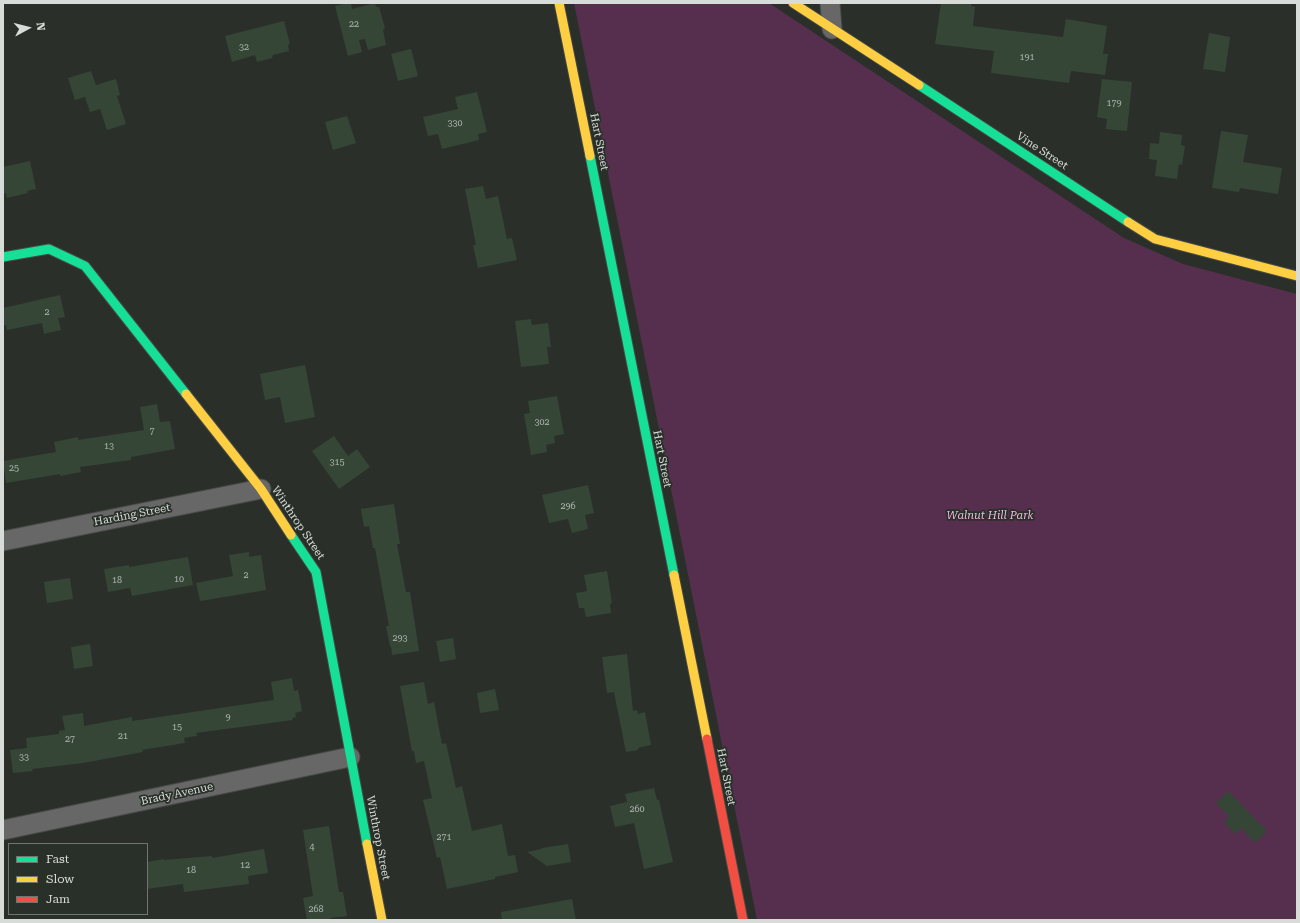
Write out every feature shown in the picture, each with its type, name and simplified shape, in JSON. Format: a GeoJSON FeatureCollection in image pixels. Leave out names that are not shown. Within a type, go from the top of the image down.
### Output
{"type":"FeatureCollection","features":[{"type":"Feature","properties":{"kind":"street","name":"Hart Street"},"geometry":{"type":"LineString","coordinates":[[559,3],[743,920]]}},
{"type":"Feature","properties":{"kind":"street","name":"Vine Street"},"geometry":{"type":"LineString","coordinates":[[793,3],[1155,239],[1297,276]]}},
{"type":"Feature","properties":{"kind":"street"},"geometry":{"type":"LineString","coordinates":[[830,3],[832,29]]}},
{"type":"Feature","properties":{"kind":"street","name":"Winthrop Street"},"geometry":{"type":"LineString","coordinates":[[3,257],[49,249],[85,266],[261,489],[316,572],[382,920]]}},
{"type":"Feature","properties":{"kind":"street","name":"Harding Street"},"geometry":{"type":"LineString","coordinates":[[3,541],[261,489]]}},
{"type":"Feature","properties":{"kind":"street","name":"Brady Avenue"},"geometry":{"type":"LineString","coordinates":[[3,830],[350,757]]}},
{"type":"Feature","properties":{"kind":"green space","name":"Walnut Hill Park"},"geometry":{"type":"Polygon","coordinates":[[[574,3],[769,3],[1124,238],[1183,264],[1297,294],[1297,920],[757,920],[574,3]]]}},
{"type":"Feature","properties":{"kind":"building"},"geometry":{"type":"Polygon","coordinates":[[[351,3],[352,9],[375,3],[376,7],[379,7],[385,28],[383,30],[386,45],[368,50],[365,39],[359,40],[362,52],[348,56],[335,6],[351,3]]]}},
{"type":"Feature","properties":{"kind":"building"},"geometry":{"type":"Polygon","coordinates":[[[941,3],[971,3],[971,6],[975,7],[973,26],[1063,37],[1066,19],[1107,26],[1103,54],[1108,54],[1105,75],[1071,71],[1069,83],[991,73],[994,51],[935,44],[941,3]]]}},
{"type":"Feature","properties":{"kind":"building"},"geometry":{"type":"Polygon","coordinates":[[[284,21],[290,44],[288,45],[289,51],[273,55],[272,58],[257,62],[255,55],[232,62],[225,36],[284,21]]]}},
{"type":"Feature","properties":{"kind":"building"},"geometry":{"type":"Polygon","coordinates":[[[1209,33],[1230,37],[1225,72],[1203,69],[1209,33]]]}},
{"type":"Feature","properties":{"kind":"building"},"geometry":{"type":"Polygon","coordinates":[[[411,49],[418,76],[398,81],[391,54],[411,49]]]}},
{"type":"Feature","properties":{"kind":"building"},"geometry":{"type":"Polygon","coordinates":[[[91,71],[96,85],[116,79],[120,95],[117,96],[126,124],[107,130],[100,109],[90,112],[85,97],[75,100],[68,78],[91,71]]]}},
{"type":"Feature","properties":{"kind":"building"},"geometry":{"type":"Polygon","coordinates":[[[1102,79],[1132,82],[1127,131],[1106,129],[1107,119],[1097,117],[1102,79]]]}},
{"type":"Feature","properties":{"kind":"building"},"geometry":{"type":"Polygon","coordinates":[[[477,92],[487,132],[478,134],[479,140],[442,149],[438,134],[428,136],[423,117],[458,109],[455,97],[477,92]]]}},
{"type":"Feature","properties":{"kind":"building"},"geometry":{"type":"Polygon","coordinates":[[[347,116],[356,143],[333,150],[325,122],[347,116]]]}},
{"type":"Feature","properties":{"kind":"building"},"geometry":{"type":"Polygon","coordinates":[[[1221,131],[1248,135],[1243,162],[1282,168],[1278,194],[1240,188],[1239,192],[1212,188],[1221,131]]]}},
{"type":"Feature","properties":{"kind":"building"},"geometry":{"type":"Polygon","coordinates":[[[1160,132],[1182,135],[1181,145],[1185,146],[1182,165],[1179,164],[1177,179],[1155,176],[1157,160],[1149,159],[1150,143],[1159,144],[1160,132]]]}},
{"type":"Feature","properties":{"kind":"building"},"geometry":{"type":"Polygon","coordinates":[[[30,161],[36,189],[27,191],[28,193],[7,198],[6,193],[3,194],[3,167],[30,161]]]}},
{"type":"Feature","properties":{"kind":"building"},"geometry":{"type":"Polygon","coordinates":[[[483,186],[486,199],[498,196],[507,239],[512,238],[517,260],[478,268],[473,245],[476,245],[465,189],[483,186]]]}},
{"type":"Feature","properties":{"kind":"building"},"geometry":{"type":"Polygon","coordinates":[[[60,295],[65,317],[58,318],[61,330],[44,334],[42,323],[7,330],[6,325],[3,326],[3,308],[60,295]]]}},
{"type":"Feature","properties":{"kind":"building"},"geometry":{"type":"Polygon","coordinates":[[[531,319],[532,325],[548,323],[551,347],[547,347],[549,364],[521,367],[515,321],[531,319]]]}},
{"type":"Feature","properties":{"kind":"building"},"geometry":{"type":"Polygon","coordinates":[[[305,365],[315,417],[285,423],[280,397],[265,400],[260,374],[305,365]]]}},
{"type":"Feature","properties":{"kind":"building"},"geometry":{"type":"Polygon","coordinates":[[[557,396],[564,434],[554,436],[555,443],[546,445],[547,452],[531,455],[524,414],[530,413],[528,401],[557,396]]]}},
{"type":"Feature","properties":{"kind":"building"},"geometry":{"type":"Polygon","coordinates":[[[157,404],[160,422],[170,421],[175,449],[131,457],[131,460],[80,467],[81,472],[6,483],[3,461],[56,452],[54,442],[78,437],[78,440],[144,430],[140,407],[157,404]]]}},
{"type":"Feature","properties":{"kind":"building"},"geometry":{"type":"Polygon","coordinates":[[[334,436],[348,456],[357,449],[370,467],[339,489],[312,451],[334,436]]]}},
{"type":"Feature","properties":{"kind":"building"},"geometry":{"type":"Polygon","coordinates":[[[588,485],[594,513],[585,515],[588,529],[572,533],[568,519],[549,523],[542,495],[588,485]]]}},
{"type":"Feature","properties":{"kind":"building"},"geometry":{"type":"Polygon","coordinates":[[[394,504],[400,544],[397,544],[406,592],[410,592],[419,651],[392,655],[386,626],[389,626],[375,548],[373,548],[369,526],[364,527],[361,509],[394,504]]]}},
{"type":"Feature","properties":{"kind":"building"},"geometry":{"type":"Polygon","coordinates":[[[249,552],[249,557],[261,555],[266,590],[200,601],[196,583],[233,576],[229,555],[249,552]]]}},
{"type":"Feature","properties":{"kind":"building"},"geometry":{"type":"Polygon","coordinates":[[[188,557],[193,585],[132,596],[130,588],[108,592],[104,569],[129,565],[129,567],[188,557]]]}},
{"type":"Feature","properties":{"kind":"building"},"geometry":{"type":"Polygon","coordinates":[[[607,571],[612,603],[610,604],[611,613],[586,617],[584,608],[579,608],[576,593],[587,591],[584,575],[607,571]]]}},
{"type":"Feature","properties":{"kind":"building"},"geometry":{"type":"Polygon","coordinates":[[[70,578],[73,599],[47,603],[44,582],[70,578]]]}},
{"type":"Feature","properties":{"kind":"building"},"geometry":{"type":"Polygon","coordinates":[[[453,638],[456,659],[440,662],[436,641],[453,638]]]}},
{"type":"Feature","properties":{"kind":"building"},"geometry":{"type":"Polygon","coordinates":[[[90,644],[93,666],[74,669],[71,647],[90,644]]]}},
{"type":"Feature","properties":{"kind":"building"},"geometry":{"type":"Polygon","coordinates":[[[627,654],[633,711],[637,710],[638,714],[645,712],[651,745],[638,748],[638,750],[626,752],[614,692],[607,693],[602,657],[627,654]]]}},
{"type":"Feature","properties":{"kind":"building"},"geometry":{"type":"Polygon","coordinates":[[[292,678],[294,691],[298,690],[302,711],[295,713],[296,717],[292,718],[293,720],[196,733],[197,736],[184,738],[185,743],[142,750],[143,752],[83,763],[32,769],[33,771],[13,773],[10,750],[27,748],[26,738],[59,734],[59,731],[65,730],[62,716],[83,713],[84,726],[132,717],[132,721],[274,700],[271,682],[292,678]]]}},
{"type":"Feature","properties":{"kind":"building"},"geometry":{"type":"Polygon","coordinates":[[[424,682],[428,704],[434,702],[442,744],[446,743],[456,788],[462,786],[472,831],[502,824],[508,856],[515,855],[518,872],[495,877],[495,879],[447,889],[440,857],[437,858],[423,800],[432,798],[424,761],[416,763],[414,751],[412,751],[400,686],[424,682]]]}},
{"type":"Feature","properties":{"kind":"building"},"geometry":{"type":"Polygon","coordinates":[[[495,689],[499,710],[480,713],[477,693],[495,689]]]}},
{"type":"Feature","properties":{"kind":"building"},"geometry":{"type":"Polygon","coordinates":[[[654,788],[657,800],[659,800],[673,862],[644,869],[634,823],[615,827],[610,806],[627,802],[625,794],[654,788]]]}},
{"type":"Feature","properties":{"kind":"building"},"geometry":{"type":"Polygon","coordinates":[[[1228,791],[1267,831],[1255,843],[1241,828],[1235,834],[1224,822],[1229,816],[1216,803],[1228,791]]]}},
{"type":"Feature","properties":{"kind":"building"},"geometry":{"type":"Polygon","coordinates":[[[329,826],[339,892],[343,892],[347,916],[330,918],[330,920],[307,920],[303,898],[313,896],[303,830],[329,826]]]}},
{"type":"Feature","properties":{"kind":"building"},"geometry":{"type":"Polygon","coordinates":[[[568,844],[571,862],[547,866],[527,852],[542,848],[568,844]]]}},
{"type":"Feature","properties":{"kind":"building"},"geometry":{"type":"Polygon","coordinates":[[[264,849],[268,873],[248,876],[249,884],[184,892],[183,884],[148,889],[148,862],[164,859],[212,856],[212,858],[264,849]]]}},
{"type":"Feature","properties":{"kind":"building"},"geometry":{"type":"Polygon","coordinates":[[[572,899],[576,920],[502,920],[501,912],[572,899]]]}},
{"type":"Feature","properties":{"kind":"traffic: fast"},"geometry":{"type":"LineString","coordinates":[[919,85],[1128,222]]}},
{"type":"Feature","properties":{"kind":"traffic: fast"},"geometry":{"type":"LineString","coordinates":[[590,156],[674,575]]}},
{"type":"Feature","properties":{"kind":"traffic: fast"},"geometry":{"type":"LineString","coordinates":[[3,257],[49,249],[85,266],[186,394]]}},
{"type":"Feature","properties":{"kind":"traffic: fast"},"geometry":{"type":"LineString","coordinates":[[291,535],[316,572],[367,844]]}},
{"type":"Feature","properties":{"kind":"traffic: slow"},"geometry":{"type":"LineString","coordinates":[[559,3],[590,156]]}},
{"type":"Feature","properties":{"kind":"traffic: slow"},"geometry":{"type":"LineString","coordinates":[[793,3],[919,85]]}},
{"type":"Feature","properties":{"kind":"traffic: slow"},"geometry":{"type":"LineString","coordinates":[[1128,222],[1155,239],[1297,276]]}},
{"type":"Feature","properties":{"kind":"traffic: slow"},"geometry":{"type":"LineString","coordinates":[[186,394],[261,489],[291,535]]}},
{"type":"Feature","properties":{"kind":"traffic: slow"},"geometry":{"type":"LineString","coordinates":[[674,575],[707,739]]}},
{"type":"Feature","properties":{"kind":"traffic: slow"},"geometry":{"type":"LineString","coordinates":[[367,844],[382,920]]}},
{"type":"Feature","properties":{"kind":"traffic: jam"},"geometry":{"type":"LineString","coordinates":[[707,739],[743,920]]}}]}
